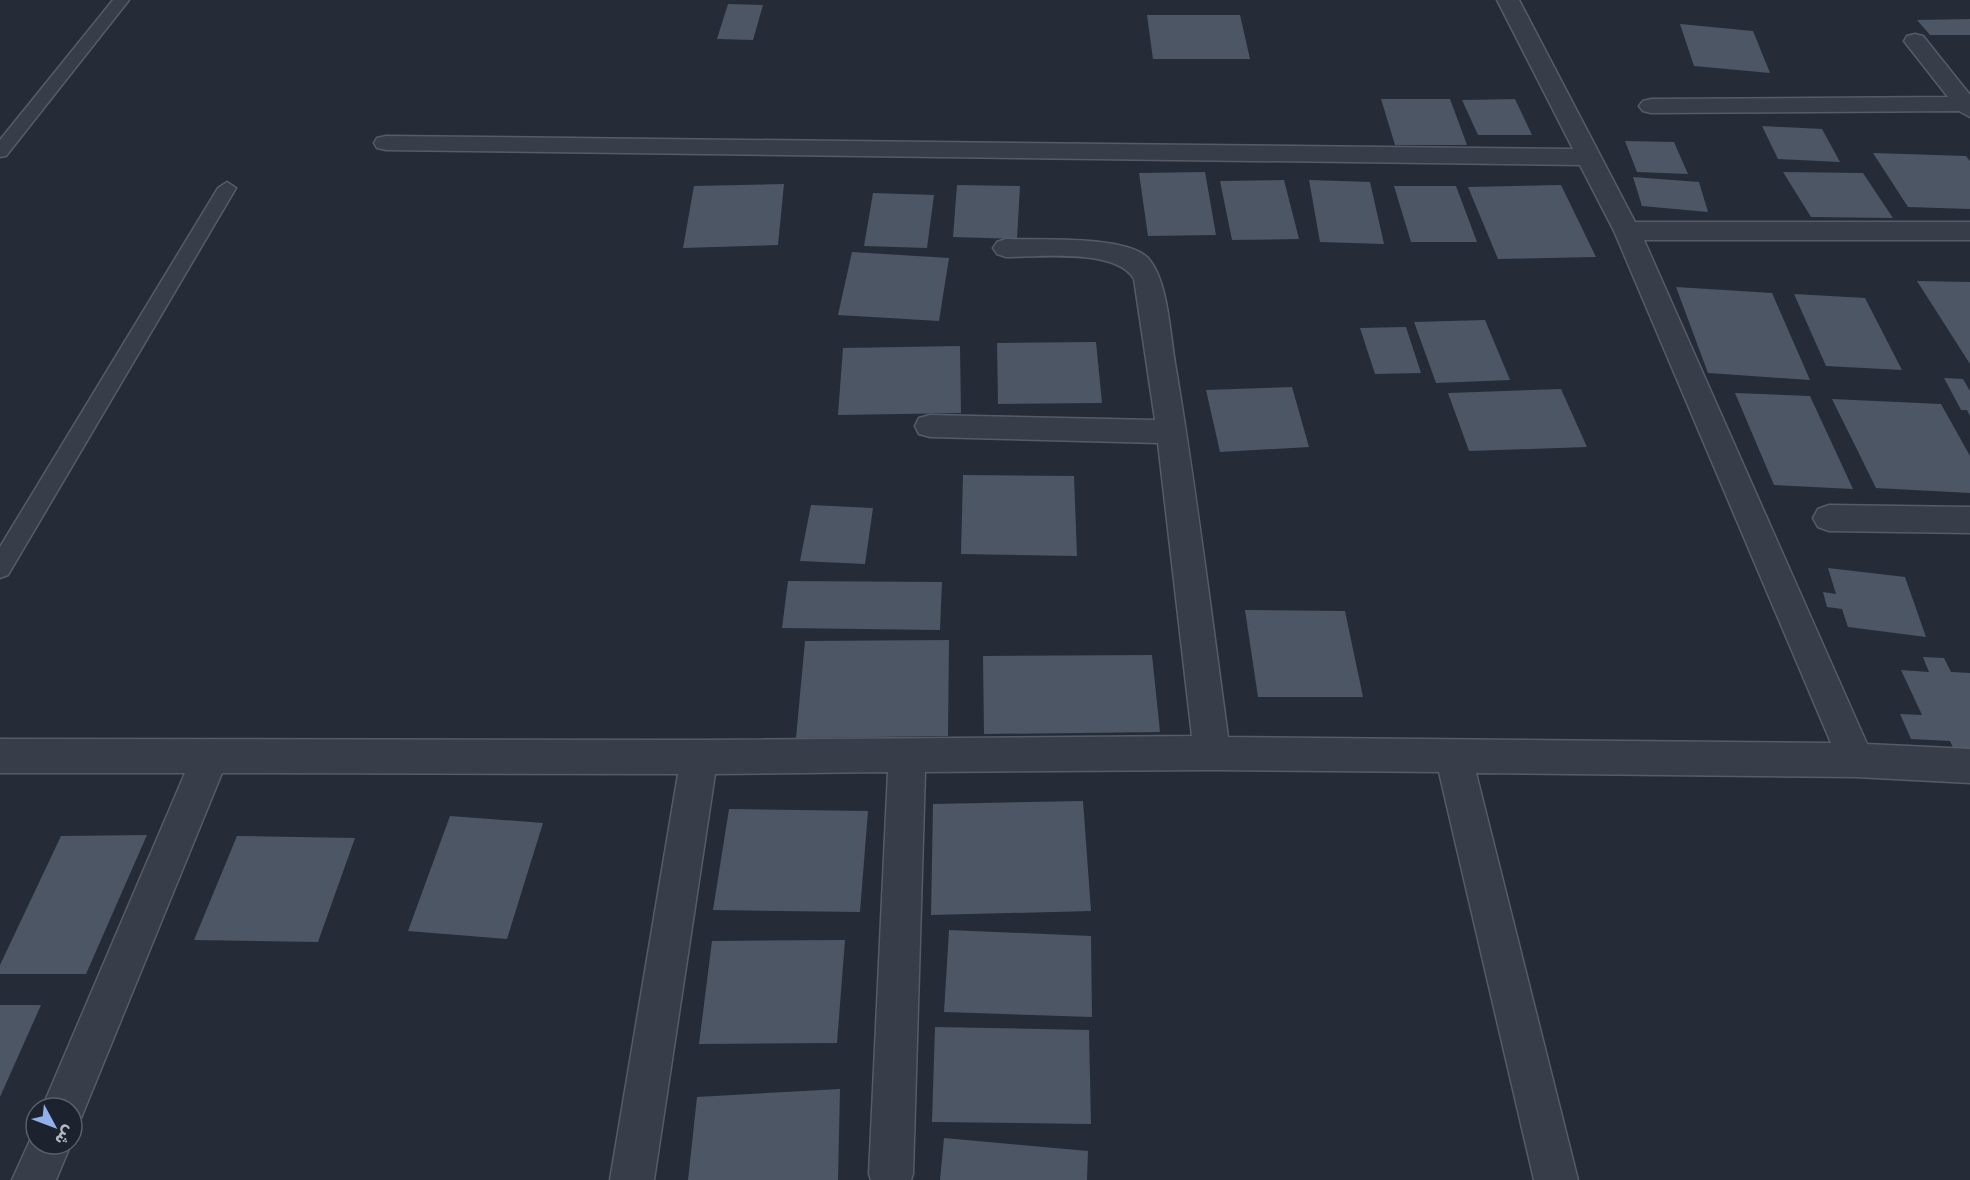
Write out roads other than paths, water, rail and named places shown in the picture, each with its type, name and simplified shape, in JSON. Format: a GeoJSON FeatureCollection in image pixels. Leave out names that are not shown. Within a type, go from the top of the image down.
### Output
{"type":"FeatureCollection","features":[{"type":"Feature","properties":{"kind":"street"},"geometry":{"type":"LineString","coordinates":[[1508,0],[1627,231],[1856,760]]}},
{"type":"Feature","properties":{"kind":"street"},"geometry":{"type":"LineString","coordinates":[[1915,41],[1968,107]]}},
{"type":"Feature","properties":{"kind":"street"},"geometry":{"type":"LineString","coordinates":[[1651,106],[1968,107]]}},
{"type":"Feature","properties":{"kind":"street"},"geometry":{"type":"LineString","coordinates":[[386,143],[1589,157]]}},
{"type":"Feature","properties":{"kind":"street"},"geometry":{"type":"LineString","coordinates":[[1627,231],[1970,231]]}},
{"type":"Feature","properties":{"kind":"street"},"geometry":{"type":"LineString","coordinates":[[1006,248],[1109,251],[1127,256],[1138,263],[1147,279],[1172,432],[1212,753]]}},
{"type":"Feature","properties":{"kind":"street"},"geometry":{"type":"LineString","coordinates":[[930,426],[1172,432]]}},
{"type":"Feature","properties":{"kind":"street"},"geometry":{"type":"LineString","coordinates":[[1829,518],[1970,520]]}},
{"type":"Feature","properties":{"kind":"street"},"geometry":{"type":"LineString","coordinates":[[0,756],[699,757],[1212,753],[1856,760],[1970,766]]}},
{"type":"Feature","properties":{"kind":"street"},"geometry":{"type":"LineString","coordinates":[[891,1174],[908,755]]}},
{"type":"Feature","properties":{"kind":"street"},"geometry":{"type":"LineString","coordinates":[[69,1096],[210,757]]}},
{"type":"Feature","properties":{"kind":"street"},"geometry":{"type":"LineString","coordinates":[[632,1180],[699,757]]}},
{"type":"Feature","properties":{"kind":"street"},"geometry":{"type":"LineString","coordinates":[[1454,757],[1556,1180]]}},
{"type":"Feature","properties":{"kind":"street"},"geometry":{"type":"LineString","coordinates":[[34,1180],[44,1156]]}},
{"type":"Feature","properties":{"kind":"lane"},"geometry":{"type":"LineString","coordinates":[[0,152],[121,0]]}},
{"type":"Feature","properties":{"kind":"lane"},"geometry":{"type":"LineString","coordinates":[[0,568],[227,188]]}}]}
